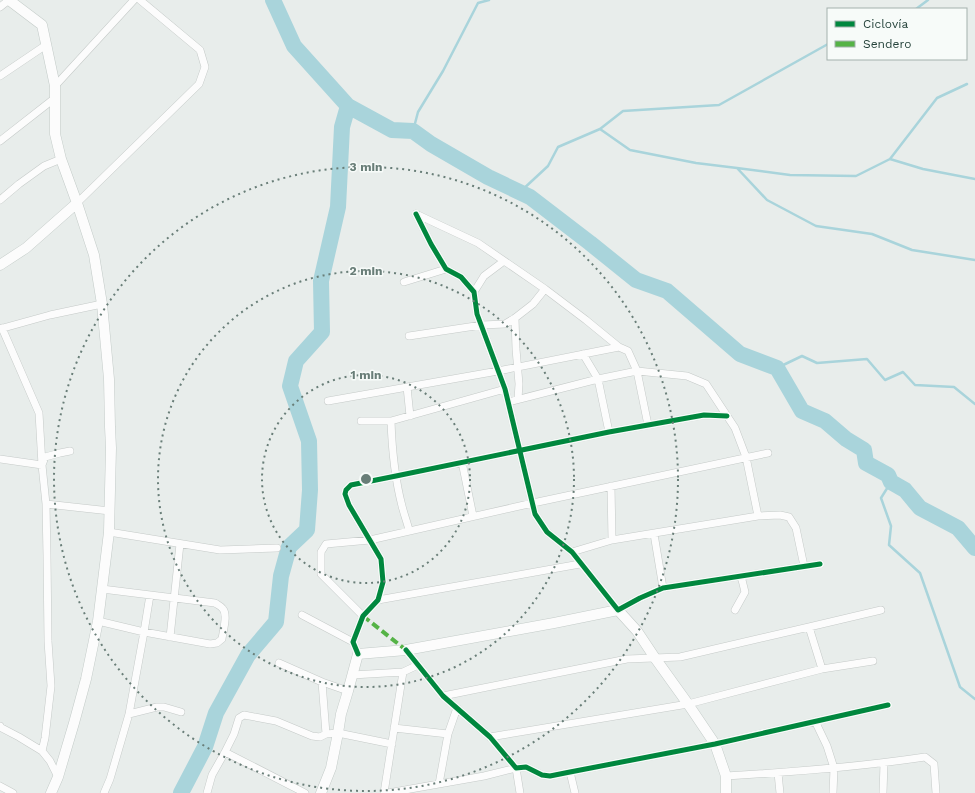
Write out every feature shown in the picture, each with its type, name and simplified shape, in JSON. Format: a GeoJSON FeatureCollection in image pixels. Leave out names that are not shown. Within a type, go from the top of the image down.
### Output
{"type":"FeatureCollection","features":[{"type":"Feature","properties":{"kind":"main road"},"geometry":{"type":"LineString","coordinates":[[9,0],[42,25],[55,86],[56,134],[61,159],[94,255],[102,304],[109,379],[111,448],[110,511],[109,532],[98,621],[86,679],[58,777],[51,793]]}},
{"type":"Feature","properties":{"kind":"main road"},"geometry":{"type":"LineString","coordinates":[[0,264],[26,248],[77,203]]}},
{"type":"Feature","properties":{"kind":"main road"},"geometry":{"type":"LineString","coordinates":[[321,793],[332,768],[341,714],[358,654],[406,650],[618,610],[636,630],[715,744],[726,776],[726,793]]}},
{"type":"Feature","properties":{"kind":"street"},"geometry":{"type":"LineString","coordinates":[[0,7],[9,0]]}},
{"type":"Feature","properties":{"kind":"street"},"geometry":{"type":"LineString","coordinates":[[55,86],[134,0]]}},
{"type":"Feature","properties":{"kind":"street"},"geometry":{"type":"LineString","coordinates":[[77,203],[199,84],[205,67],[200,50],[140,0]]}},
{"type":"Feature","properties":{"kind":"street"},"geometry":{"type":"LineString","coordinates":[[0,76],[46,45]]}},
{"type":"Feature","properties":{"kind":"street"},"geometry":{"type":"LineString","coordinates":[[0,140],[55,98]]}},
{"type":"Feature","properties":{"kind":"street"},"geometry":{"type":"LineString","coordinates":[[0,200],[44,166],[61,159]]}},
{"type":"Feature","properties":{"kind":"street"},"geometry":{"type":"LineString","coordinates":[[648,425],[636,371],[628,351],[619,347],[545,289],[478,243],[416,214],[446,269],[461,277],[474,292],[477,314],[505,389],[535,514],[547,532],[572,552],[618,610],[663,588],[820,564]]}},
{"type":"Feature","properties":{"kind":"street"},"geometry":{"type":"LineString","coordinates":[[474,292],[484,276],[504,261]]}},
{"type":"Feature","properties":{"kind":"street"},"geometry":{"type":"LineString","coordinates":[[404,282],[446,269]]}},
{"type":"Feature","properties":{"kind":"street"},"geometry":{"type":"LineString","coordinates":[[409,336],[482,325],[504,324],[534,304],[545,289]]}},
{"type":"Feature","properties":{"kind":"street"},"geometry":{"type":"LineString","coordinates":[[42,751],[51,686],[48,641],[46,504],[39,413],[1,329],[50,314],[102,304]]}},
{"type":"Feature","properties":{"kind":"street"},"geometry":{"type":"LineString","coordinates":[[515,318],[519,384],[518,399]]}},
{"type":"Feature","properties":{"kind":"street"},"geometry":{"type":"LineString","coordinates":[[328,401],[498,371],[619,347]]}},
{"type":"Feature","properties":{"kind":"street"},"geometry":{"type":"LineString","coordinates":[[583,354],[598,379],[609,432]]}},
{"type":"Feature","properties":{"kind":"street"},"geometry":{"type":"LineString","coordinates":[[508,402],[636,371],[687,376],[706,384],[735,428],[746,458],[758,516]]}},
{"type":"Feature","properties":{"kind":"street"},"geometry":{"type":"LineString","coordinates":[[408,387],[410,416]]}},
{"type":"Feature","properties":{"kind":"street"},"geometry":{"type":"LineString","coordinates":[[361,421],[391,422],[505,389]]}},
{"type":"Feature","properties":{"kind":"street"},"geometry":{"type":"LineString","coordinates":[[353,642],[363,616],[378,600],[383,582],[382,559],[349,505],[345,494],[346,490],[351,485],[609,432],[704,415],[727,416]]}},
{"type":"Feature","properties":{"kind":"street"},"geometry":{"type":"LineString","coordinates":[[391,422],[392,447],[396,476],[409,530]]}},
{"type":"Feature","properties":{"kind":"street"},"geometry":{"type":"LineString","coordinates":[[42,465],[45,457],[60,452],[70,452]]}},
{"type":"Feature","properties":{"kind":"street"},"geometry":{"type":"LineString","coordinates":[[363,616],[321,574],[321,552],[326,544],[370,540],[532,502],[768,453]]}},
{"type":"Feature","properties":{"kind":"street"},"geometry":{"type":"LineString","coordinates":[[0,459],[42,465]]}},
{"type":"Feature","properties":{"kind":"street"},"geometry":{"type":"LineString","coordinates":[[462,462],[473,516]]}},
{"type":"Feature","properties":{"kind":"street"},"geometry":{"type":"LineString","coordinates":[[611,486],[612,540]]}},
{"type":"Feature","properties":{"kind":"street"},"geometry":{"type":"LineString","coordinates":[[46,504],[110,511]]}},
{"type":"Feature","properties":{"kind":"street"},"geometry":{"type":"LineString","coordinates":[[572,552],[612,540],[758,516],[780,515],[789,517],[796,528],[804,566]]}},
{"type":"Feature","properties":{"kind":"street"},"geometry":{"type":"LineString","coordinates":[[109,532],[220,550],[277,548]]}},
{"type":"Feature","properties":{"kind":"street"},"geometry":{"type":"LineString","coordinates":[[654,534],[663,588]]}},
{"type":"Feature","properties":{"kind":"street"},"geometry":{"type":"LineString","coordinates":[[170,637],[180,544]]}},
{"type":"Feature","properties":{"kind":"street"},"geometry":{"type":"LineString","coordinates":[[378,600],[580,564]]}},
{"type":"Feature","properties":{"kind":"street"},"geometry":{"type":"LineString","coordinates":[[734,610],[742,600],[745,592],[741,576]]}},
{"type":"Feature","properties":{"kind":"street"},"geometry":{"type":"LineString","coordinates":[[98,621],[144,632],[210,644],[217,643],[222,639],[225,616],[224,610],[221,606],[215,603],[102,589]]}},
{"type":"Feature","properties":{"kind":"street"},"geometry":{"type":"LineString","coordinates":[[104,793],[110,779],[130,714],[150,595]]}},
{"type":"Feature","properties":{"kind":"street"},"geometry":{"type":"LineString","coordinates":[[443,696],[627,659],[680,657],[881,610]]}},
{"type":"Feature","properties":{"kind":"street"},"geometry":{"type":"LineString","coordinates":[[302,615],[353,642],[358,654]]}},
{"type":"Feature","properties":{"kind":"street"},"geometry":{"type":"LineString","coordinates":[[809,628],[822,669]]}},
{"type":"Feature","properties":{"kind":"street"},"geometry":{"type":"LineString","coordinates":[[406,650],[443,696],[490,737],[516,768],[520,793]]}},
{"type":"Feature","properties":{"kind":"street"},"geometry":{"type":"LineString","coordinates":[[490,737],[688,704],[822,669],[873,661]]}},
{"type":"Feature","properties":{"kind":"street"},"geometry":{"type":"LineString","coordinates":[[279,663],[322,682],[348,690]]}},
{"type":"Feature","properties":{"kind":"street"},"geometry":{"type":"LineString","coordinates":[[352,675],[403,672],[418,665]]}},
{"type":"Feature","properties":{"kind":"street"},"geometry":{"type":"LineString","coordinates":[[384,793],[403,672]]}},
{"type":"Feature","properties":{"kind":"street"},"geometry":{"type":"LineString","coordinates":[[322,682],[326,734]]}},
{"type":"Feature","properties":{"kind":"street"},"geometry":{"type":"LineString","coordinates":[[388,793],[484,776],[516,768],[526,767],[542,775],[550,776],[715,744],[888,705]]}},
{"type":"Feature","properties":{"kind":"street"},"geometry":{"type":"LineString","coordinates":[[130,714],[157,707],[164,707],[182,712]]}},
{"type":"Feature","properties":{"kind":"street"},"geometry":{"type":"LineString","coordinates":[[439,784],[448,734],[456,708]]}},
{"type":"Feature","properties":{"kind":"street"},"geometry":{"type":"LineString","coordinates":[[206,793],[212,775],[234,734],[239,718],[244,715],[276,721],[312,736],[320,737],[326,734],[338,733],[392,744]]}},
{"type":"Feature","properties":{"kind":"street"},"geometry":{"type":"LineString","coordinates":[[815,721],[827,746],[834,768],[833,793]]}},
{"type":"Feature","properties":{"kind":"street"},"geometry":{"type":"LineString","coordinates":[[0,727],[20,737],[42,751],[50,761],[58,777]]}},
{"type":"Feature","properties":{"kind":"street"},"geometry":{"type":"LineString","coordinates":[[394,728],[448,734]]}},
{"type":"Feature","properties":{"kind":"street"},"geometry":{"type":"LineString","coordinates":[[225,752],[305,793]]}},
{"type":"Feature","properties":{"kind":"street"},"geometry":{"type":"LineString","coordinates":[[726,776],[834,768],[925,757],[934,764],[936,793]]}},
{"type":"Feature","properties":{"kind":"street"},"geometry":{"type":"LineString","coordinates":[[883,793],[884,763]]}},
{"type":"Feature","properties":{"kind":"street"},"geometry":{"type":"LineString","coordinates":[[570,772],[575,793]]}},
{"type":"Feature","properties":{"kind":"street"},"geometry":{"type":"LineString","coordinates":[[778,773],[780,793]]}},
{"type":"Feature","properties":{"kind":"street"},"geometry":{"type":"LineString","coordinates":[[0,786],[13,793]]}},
{"type":"Feature","properties":{"kind":"waterway"},"geometry":{"type":"LineString","coordinates":[[273,0],[294,46],[348,106],[392,130],[413,131],[431,144],[488,177],[530,197],[636,280],[667,291],[740,354],[777,368],[802,411],[825,421],[846,439],[864,450],[866,463],[888,475],[891,482],[905,490],[920,508],[958,528],[975,548]]}},
{"type":"Feature","properties":{"kind":"waterway"},"geometry":{"type":"LineString","coordinates":[[413,131],[418,112],[443,71],[478,3],[489,0]]}},
{"type":"Feature","properties":{"kind":"waterway"},"geometry":{"type":"LineString","coordinates":[[917,8],[928,0]]}},
{"type":"Feature","properties":{"kind":"waterway"},"geometry":{"type":"LineString","coordinates":[[600,129],[623,111],[719,105],[827,45]]}},
{"type":"Feature","properties":{"kind":"waterway"},"geometry":{"type":"LineString","coordinates":[[890,159],[937,98],[967,84]]}},
{"type":"Feature","properties":{"kind":"waterway"},"geometry":{"type":"LineString","coordinates":[[181,793],[205,747],[216,713],[248,655],[276,622],[281,576],[289,547],[307,530],[310,490],[309,441],[290,386],[296,361],[322,332],[321,281],[338,207],[342,127],[348,106]]}},
{"type":"Feature","properties":{"kind":"waterway"},"geometry":{"type":"LineString","coordinates":[[520,192],[548,166],[558,147],[600,129],[630,150],[696,163],[737,168],[767,200],[816,226],[872,234],[912,250],[975,260]]}},
{"type":"Feature","properties":{"kind":"waterway"},"geometry":{"type":"LineString","coordinates":[[737,168],[790,175],[856,176],[890,159],[923,169],[975,179]]}},
{"type":"Feature","properties":{"kind":"waterway"},"geometry":{"type":"LineString","coordinates":[[777,368],[802,356],[817,363],[867,359],[885,380],[903,372],[915,385],[954,387],[975,404]]}},
{"type":"Feature","properties":{"kind":"waterway"},"geometry":{"type":"LineString","coordinates":[[891,482],[881,498],[891,526],[889,545],[920,573],[960,687],[975,699]]}},
{"type":"Feature","properties":{"kind":"marked path"},"geometry":{"type":"LineString","coordinates":[[363,616],[406,650]]}},
{"type":"Feature","properties":{"kind":"cycle path"},"geometry":{"type":"LineString","coordinates":[[416,214],[446,269],[461,277],[474,292],[477,314],[505,389],[535,514],[547,532],[572,552],[618,610],[663,588],[820,564]]}},
{"type":"Feature","properties":{"kind":"cycle path"},"geometry":{"type":"LineString","coordinates":[[358,654],[353,642],[363,616],[378,600],[383,582],[381,559],[349,505],[345,494],[346,490],[351,485],[609,432],[704,415],[727,416]]}},
{"type":"Feature","properties":{"kind":"cycle path"},"geometry":{"type":"LineString","coordinates":[[406,650],[443,696],[490,737],[516,768],[526,767],[542,775],[550,776],[715,744],[888,705]]}}]}
